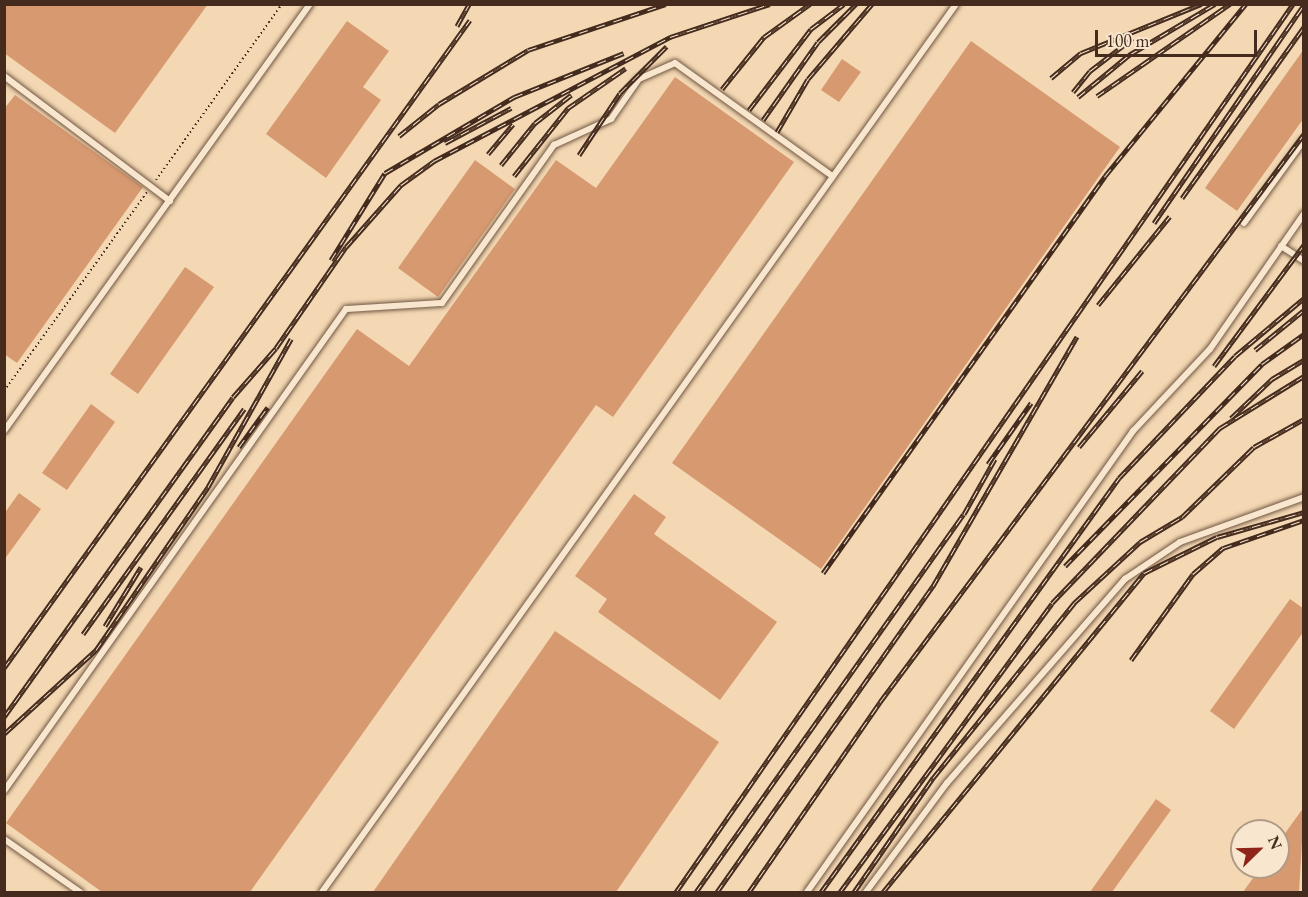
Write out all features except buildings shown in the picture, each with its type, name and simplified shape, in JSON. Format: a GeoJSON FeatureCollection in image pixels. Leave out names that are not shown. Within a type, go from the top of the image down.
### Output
{"type":"FeatureCollection","features":[{"type":"Feature","properties":{"kind":"lane"},"geometry":{"type":"LineString","coordinates":[[4,431],[310,4]]}},
{"type":"Feature","properties":{"kind":"lane"},"geometry":{"type":"LineString","coordinates":[[322,892],[956,4]]}},
{"type":"Feature","properties":{"kind":"lane"},"geometry":{"type":"LineString","coordinates":[[4,791],[346,309],[442,303],[555,144],[611,119],[639,79],[675,63],[832,176]]}},
{"type":"Feature","properties":{"kind":"lane"},"geometry":{"type":"LineString","coordinates":[[4,76],[170,201]]}},
{"type":"Feature","properties":{"kind":"lane"},"geometry":{"type":"LineString","coordinates":[[1244,223],[1304,141]]}},
{"type":"Feature","properties":{"kind":"lane"},"geometry":{"type":"LineString","coordinates":[[807,892],[1132,431],[1210,350],[1304,214]]}},
{"type":"Feature","properties":{"kind":"lane"},"geometry":{"type":"LineString","coordinates":[[1281,246],[1304,261]]}},
{"type":"Feature","properties":{"kind":"lane"},"geometry":{"type":"LineString","coordinates":[[866,892],[947,783],[1125,579],[1180,542],[1304,497]]}},
{"type":"Feature","properties":{"kind":"lane"},"geometry":{"type":"LineString","coordinates":[[4,839],[80,892]]}},
{"type":"Feature","properties":{"kind":"path"},"geometry":{"type":"LineString","coordinates":[[4,390],[282,4]]}},
{"type":"Feature","properties":{"kind":"railway"},"geometry":{"type":"LineString","coordinates":[[457,26],[469,4]]}},
{"type":"Feature","properties":{"kind":"railway"},"geometry":{"type":"LineString","coordinates":[[399,136],[439,104],[528,50],[666,4]]}},
{"type":"Feature","properties":{"kind":"railway"},"geometry":{"type":"LineString","coordinates":[[4,717],[233,397],[276,348],[346,247],[401,185],[434,161],[670,37],[770,4]]}},
{"type":"Feature","properties":{"kind":"railway"},"geometry":{"type":"LineString","coordinates":[[722,89],[764,37],[810,4]]}},
{"type":"Feature","properties":{"kind":"railway"},"geometry":{"type":"LineString","coordinates":[[749,110],[811,29],[844,4]]}},
{"type":"Feature","properties":{"kind":"railway"},"geometry":{"type":"LineString","coordinates":[[763,120],[818,42],[856,4]]}},
{"type":"Feature","properties":{"kind":"railway"},"geometry":{"type":"LineString","coordinates":[[777,132],[808,79],[872,4]]}},
{"type":"Feature","properties":{"kind":"railway"},"geometry":{"type":"LineString","coordinates":[[1051,78],[1081,53],[1201,4]]}},
{"type":"Feature","properties":{"kind":"railway"},"geometry":{"type":"LineString","coordinates":[[1078,97],[1129,55],[1215,4]]}},
{"type":"Feature","properties":{"kind":"railway"},"geometry":{"type":"LineString","coordinates":[[1097,96],[1230,4]]}},
{"type":"Feature","properties":{"kind":"railway"},"geometry":{"type":"LineString","coordinates":[[823,573],[1105,176],[1246,4]]}},
{"type":"Feature","properties":{"kind":"railway"},"geometry":{"type":"LineString","coordinates":[[676,892],[1293,4]]}},
{"type":"Feature","properties":{"kind":"railway"},"geometry":{"type":"LineString","coordinates":[[1154,223],[1304,5]]}},
{"type":"Feature","properties":{"kind":"railway"},"geometry":{"type":"LineString","coordinates":[[4,668],[470,20]]}},
{"type":"Feature","properties":{"kind":"railway"},"geometry":{"type":"LineString","coordinates":[[1182,198],[1304,27]]}},
{"type":"Feature","properties":{"kind":"railway"},"geometry":{"type":"LineString","coordinates":[[1073,92],[1090,71],[1133,38]]}},
{"type":"Feature","properties":{"kind":"railway"},"geometry":{"type":"LineString","coordinates":[[579,155],[620,93],[667,46]]}},
{"type":"Feature","properties":{"kind":"railway"},"geometry":{"type":"LineString","coordinates":[[331,260],[385,173],[514,97],[624,53]]}},
{"type":"Feature","properties":{"kind":"railway"},"geometry":{"type":"LineString","coordinates":[[514,176],[568,108],[626,68]]}},
{"type":"Feature","properties":{"kind":"railway"},"geometry":{"type":"LineString","coordinates":[[501,165],[535,123],[571,95]]}},
{"type":"Feature","properties":{"kind":"railway"},"geometry":{"type":"LineString","coordinates":[[445,143],[511,108]]}},
{"type":"Feature","properties":{"kind":"railway"},"geometry":{"type":"LineString","coordinates":[[488,154],[513,124]]}},
{"type":"Feature","properties":{"kind":"railway"},"geometry":{"type":"LineString","coordinates":[[749,892],[880,702],[1304,134]]}},
{"type":"Feature","properties":{"kind":"railway"},"geometry":{"type":"LineString","coordinates":[[1098,305],[1170,216]]}},
{"type":"Feature","properties":{"kind":"railway"},"geometry":{"type":"LineString","coordinates":[[1214,366],[1304,245]]}},
{"type":"Feature","properties":{"kind":"railway"},"geometry":{"type":"LineString","coordinates":[[821,892],[1119,478],[1235,356],[1304,298]]}},
{"type":"Feature","properties":{"kind":"railway"},"geometry":{"type":"LineString","coordinates":[[1255,350],[1304,310]]}},
{"type":"Feature","properties":{"kind":"railway"},"geometry":{"type":"LineString","coordinates":[[1065,566],[1262,364],[1304,334]]}},
{"type":"Feature","properties":{"kind":"railway"},"geometry":{"type":"LineString","coordinates":[[717,892],[933,586],[1077,337]]}},
{"type":"Feature","properties":{"kind":"railway"},"geometry":{"type":"LineString","coordinates":[[4,734],[96,650],[208,487],[291,339]]}},
{"type":"Feature","properties":{"kind":"railway"},"geometry":{"type":"LineString","coordinates":[[1231,418],[1272,379],[1304,360]]}},
{"type":"Feature","properties":{"kind":"railway"},"geometry":{"type":"LineString","coordinates":[[1079,447],[1142,371]]}},
{"type":"Feature","properties":{"kind":"railway"},"geometry":{"type":"LineString","coordinates":[[840,892],[1052,603],[1220,428],[1304,376]]}},
{"type":"Feature","properties":{"kind":"railway"},"geometry":{"type":"LineString","coordinates":[[988,464],[1031,403]]}},
{"type":"Feature","properties":{"kind":"railway"},"geometry":{"type":"LineString","coordinates":[[239,447],[268,407]]}},
{"type":"Feature","properties":{"kind":"railway"},"geometry":{"type":"LineString","coordinates":[[83,634],[244,409]]}},
{"type":"Feature","properties":{"kind":"railway"},"geometry":{"type":"LineString","coordinates":[[854,892],[933,778],[1074,603],[1140,542],[1182,517],[1254,447],[1304,419]]}},
{"type":"Feature","properties":{"kind":"railway"},"geometry":{"type":"LineString","coordinates":[[696,892],[964,514],[995,459]]}},
{"type":"Feature","properties":{"kind":"railway"},"geometry":{"type":"LineString","coordinates":[[883,892],[1144,573],[1217,537],[1304,512]]}},
{"type":"Feature","properties":{"kind":"railway"},"geometry":{"type":"LineString","coordinates":[[1131,660],[1193,574],[1223,548],[1304,520]]}},
{"type":"Feature","properties":{"kind":"railway"},"geometry":{"type":"LineString","coordinates":[[105,626],[141,567]]}}]}
